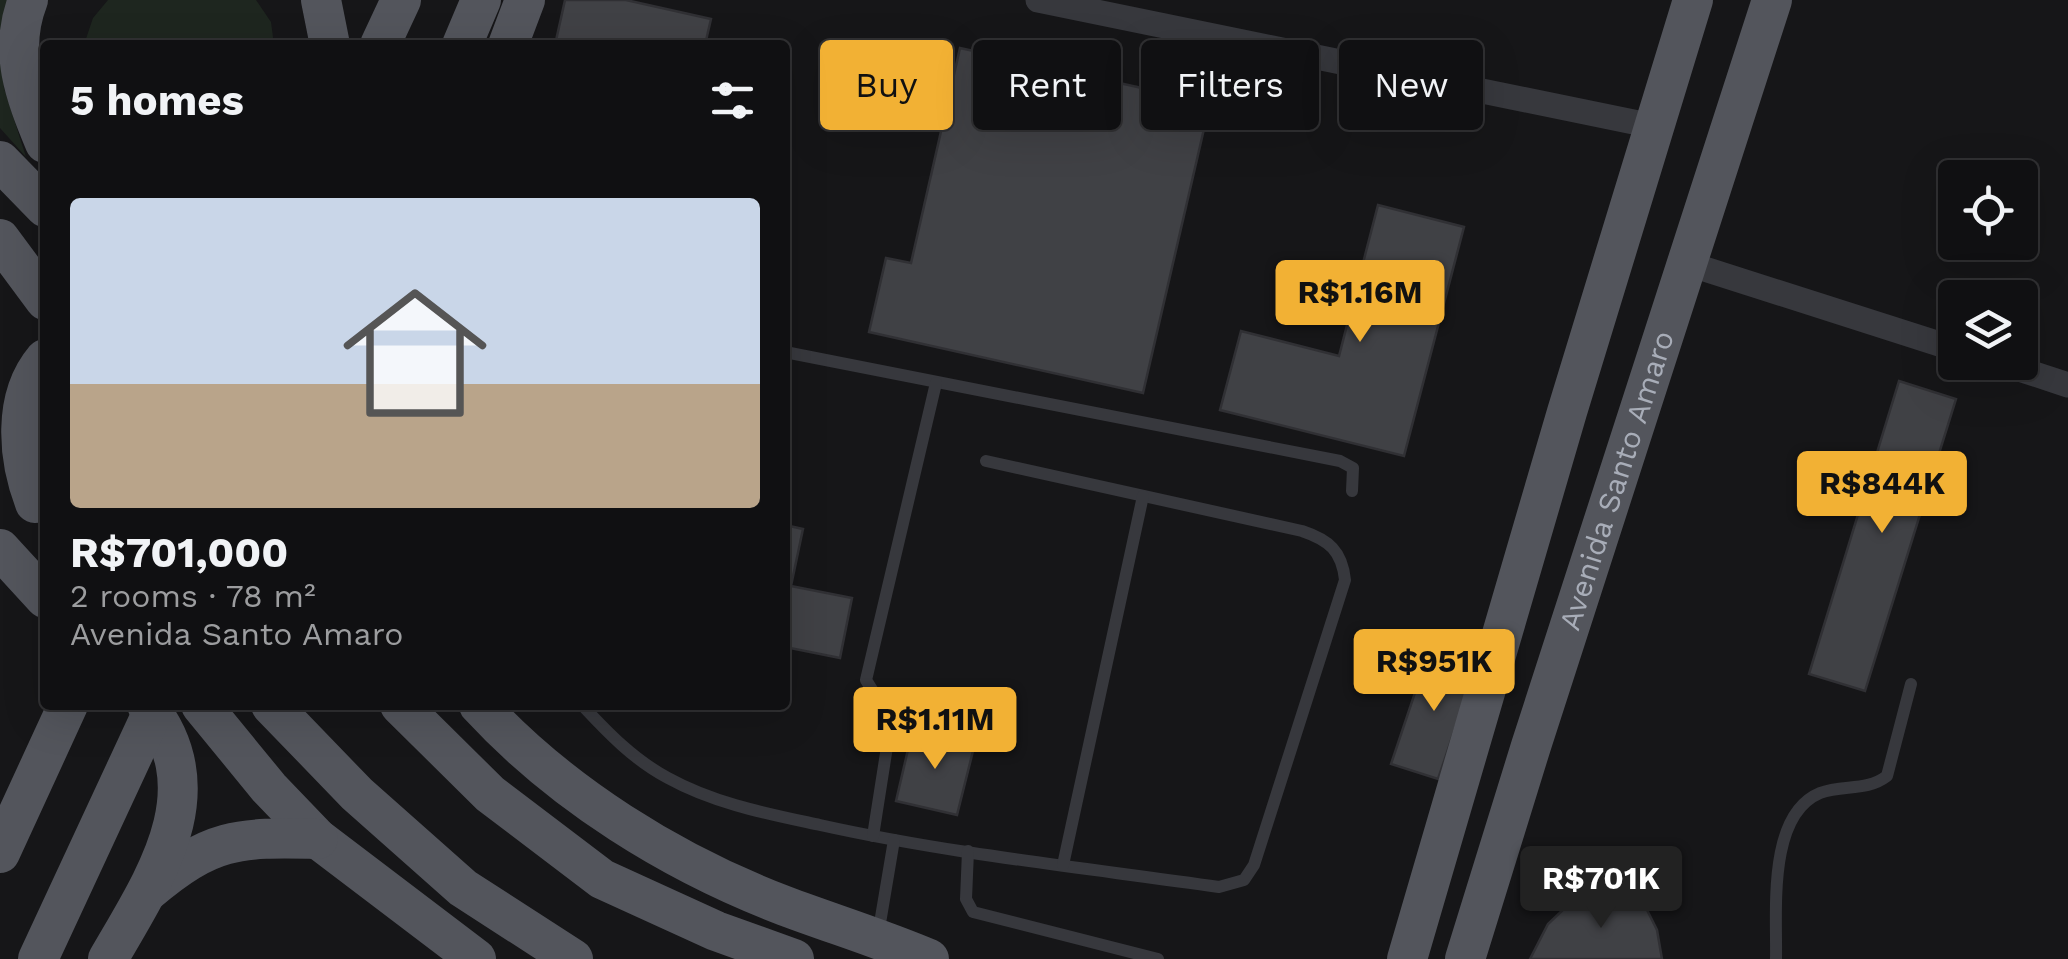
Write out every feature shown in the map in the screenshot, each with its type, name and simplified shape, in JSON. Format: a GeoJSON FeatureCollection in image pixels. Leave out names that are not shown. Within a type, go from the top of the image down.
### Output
{"type":"FeatureCollection","features":[{"type":"Feature","properties":{"kind":"main road"},"geometry":{"type":"LineString","coordinates":[[28,0],[19,32],[20,70],[40,131]]}},
{"type":"Feature","properties":{"kind":"main road"},"geometry":{"type":"LineString","coordinates":[[320,0],[329,40]]}},
{"type":"Feature","properties":{"kind":"main road"},"geometry":{"type":"LineString","coordinates":[[382,40],[400,0]]}},
{"type":"Feature","properties":{"kind":"main road"},"geometry":{"type":"LineString","coordinates":[[464,40],[481,0]]}},
{"type":"Feature","properties":{"kind":"main road"},"geometry":{"type":"LineString","coordinates":[[510,40],[526,0]]}},
{"type":"Feature","properties":{"kind":"main road","name":"Avenida Santo Amaro"},"geometry":{"type":"LineString","coordinates":[[1403,951],[1693,0]]}},
{"type":"Feature","properties":{"kind":"main road","name":"Avenida Santo Amaro"},"geometry":{"type":"LineString","coordinates":[[1465,959],[1772,0]]}},
{"type":"Feature","properties":{"kind":"main road"},"geometry":{"type":"LineString","coordinates":[[0,162],[40,202]]}},
{"type":"Feature","properties":{"kind":"main road"},"geometry":{"type":"LineString","coordinates":[[2,245],[40,294]]}},
{"type":"Feature","properties":{"kind":"main road"},"geometry":{"type":"LineString","coordinates":[[40,367],[24,394],[21,444],[26,478],[40,509]]}},
{"type":"Feature","properties":{"kind":"main road"},"geometry":{"type":"LineString","coordinates":[[0,460],[40,509]]}},
{"type":"Feature","properties":{"kind":"main road"},"geometry":{"type":"LineString","coordinates":[[0,550],[40,593]]}},
{"type":"Feature","properties":{"kind":"main road"},"geometry":{"type":"LineString","coordinates":[[0,854],[66,710]]}},
{"type":"Feature","properties":{"kind":"main road"},"geometry":{"type":"LineString","coordinates":[[108,959],[146,892],[179,805],[180,784],[166,735],[150,710]]}},
{"type":"Feature","properties":{"kind":"main road"},"geometry":{"type":"LineString","coordinates":[[38,959],[154,710]]}},
{"type":"Feature","properties":{"kind":"main road"},"geometry":{"type":"LineString","coordinates":[[205,710],[269,788],[318,839],[476,959]]}},
{"type":"Feature","properties":{"kind":"main road"},"geometry":{"type":"LineString","coordinates":[[276,710],[356,794],[463,888],[573,959]]}},
{"type":"Feature","properties":{"kind":"main road"},"geometry":{"type":"LineString","coordinates":[[405,710],[490,794],[602,879],[716,931],[794,959]]}},
{"type":"Feature","properties":{"kind":"main road"},"geometry":{"type":"LineString","coordinates":[[484,710],[512,740],[591,802],[648,840],[782,905],[929,959]]}},
{"type":"Feature","properties":{"kind":"main road"},"geometry":{"type":"LineString","coordinates":[[146,892],[204,850],[255,839],[318,839]]}},
{"type":"Feature","properties":{"kind":"street"},"geometry":{"type":"LineString","coordinates":[[1038,0],[1654,126]]}},
{"type":"Feature","properties":{"kind":"street"},"geometry":{"type":"LineString","coordinates":[[1686,263],[1938,344]]}},
{"type":"Feature","properties":{"kind":"street"},"geometry":{"type":"LineString","coordinates":[[2038,375],[2068,385]]}},
{"type":"Feature","properties":{"kind":"lane"},"geometry":{"type":"LineString","coordinates":[[790,353],[1340,461],[1354,468],[1352,491]]}},
{"type":"Feature","properties":{"kind":"lane"},"geometry":{"type":"LineString","coordinates":[[873,836],[889,734],[884,709],[866,680],[936,383]]}},
{"type":"Feature","properties":{"kind":"lane"},"geometry":{"type":"LineString","coordinates":[[587,710],[633,755],[667,778],[764,813],[894,840],[1232,886],[1250,874],[1346,580],[1343,562],[1323,538],[986,461]]}},
{"type":"Feature","properties":{"kind":"lane"},"geometry":{"type":"LineString","coordinates":[[1063,865],[1144,496]]}},
{"type":"Feature","properties":{"kind":"lane"},"geometry":{"type":"LineString","coordinates":[[1776,959],[1781,848],[1795,814],[1813,796],[1831,789],[1875,785],[1887,776],[1912,684]]}},
{"type":"Feature","properties":{"kind":"lane"},"geometry":{"type":"LineString","coordinates":[[878,938],[894,840]]}},
{"type":"Feature","properties":{"kind":"lane"},"geometry":{"type":"LineString","coordinates":[[968,851],[966,898],[973,912],[1158,959]]}},
{"type":"Feature","properties":{"kind":"shaded area"},"geometry":{"type":"Polygon","coordinates":[[[0,0],[11,0],[0,40],[0,0]]]}},
{"type":"Feature","properties":{"kind":"shaded area"},"geometry":{"type":"Polygon","coordinates":[[[108,0],[256,0],[271,22],[273,40],[86,40],[93,18],[108,0]]]}},
{"type":"Feature","properties":{"kind":"shaded area"},"geometry":{"type":"Polygon","coordinates":[[[0,40],[4,88],[26,157],[0,128],[0,40]]]}},
{"type":"Feature","properties":{"kind":"building"},"geometry":{"type":"Polygon","coordinates":[[[565,0],[626,0],[711,19],[706,40],[556,40],[565,0]]]}},
{"type":"Feature","properties":{"kind":"building"},"geometry":{"type":"Polygon","coordinates":[[[960,48],[973,51],[973,130],[1121,130],[1121,83],[1141,88],[1141,130],[1204,130],[1143,393],[869,332],[886,258],[911,263],[941,130],[953,130],[953,79],[960,48]]]}},
{"type":"Feature","properties":{"kind":"building"},"geometry":{"type":"Polygon","coordinates":[[[1378,205],[1464,227],[1404,456],[1220,410],[1241,331],[1339,356],[1378,205]]]}},
{"type":"Feature","properties":{"kind":"building"},"geometry":{"type":"Polygon","coordinates":[[[1899,381],[1956,399],[1865,691],[1809,674],[1899,381]]]}},
{"type":"Feature","properties":{"kind":"building"},"geometry":{"type":"Polygon","coordinates":[[[790,526],[803,529],[791,586],[852,598],[840,658],[790,648],[790,526]]]}},
{"type":"Feature","properties":{"kind":"building"},"geometry":{"type":"Polygon","coordinates":[[[1430,648],[1477,664],[1438,779],[1391,764],[1430,648]]]}},
{"type":"Feature","properties":{"kind":"building"},"geometry":{"type":"Polygon","coordinates":[[[913,728],[975,743],[957,815],[896,801],[913,728]]]}},
{"type":"Feature","properties":{"kind":"building"},"geometry":{"type":"Polygon","coordinates":[[[1616,890],[1645,906],[1657,930],[1662,959],[1530,959],[1548,924],[1568,905],[1587,895],[1616,890]]]}}]}
